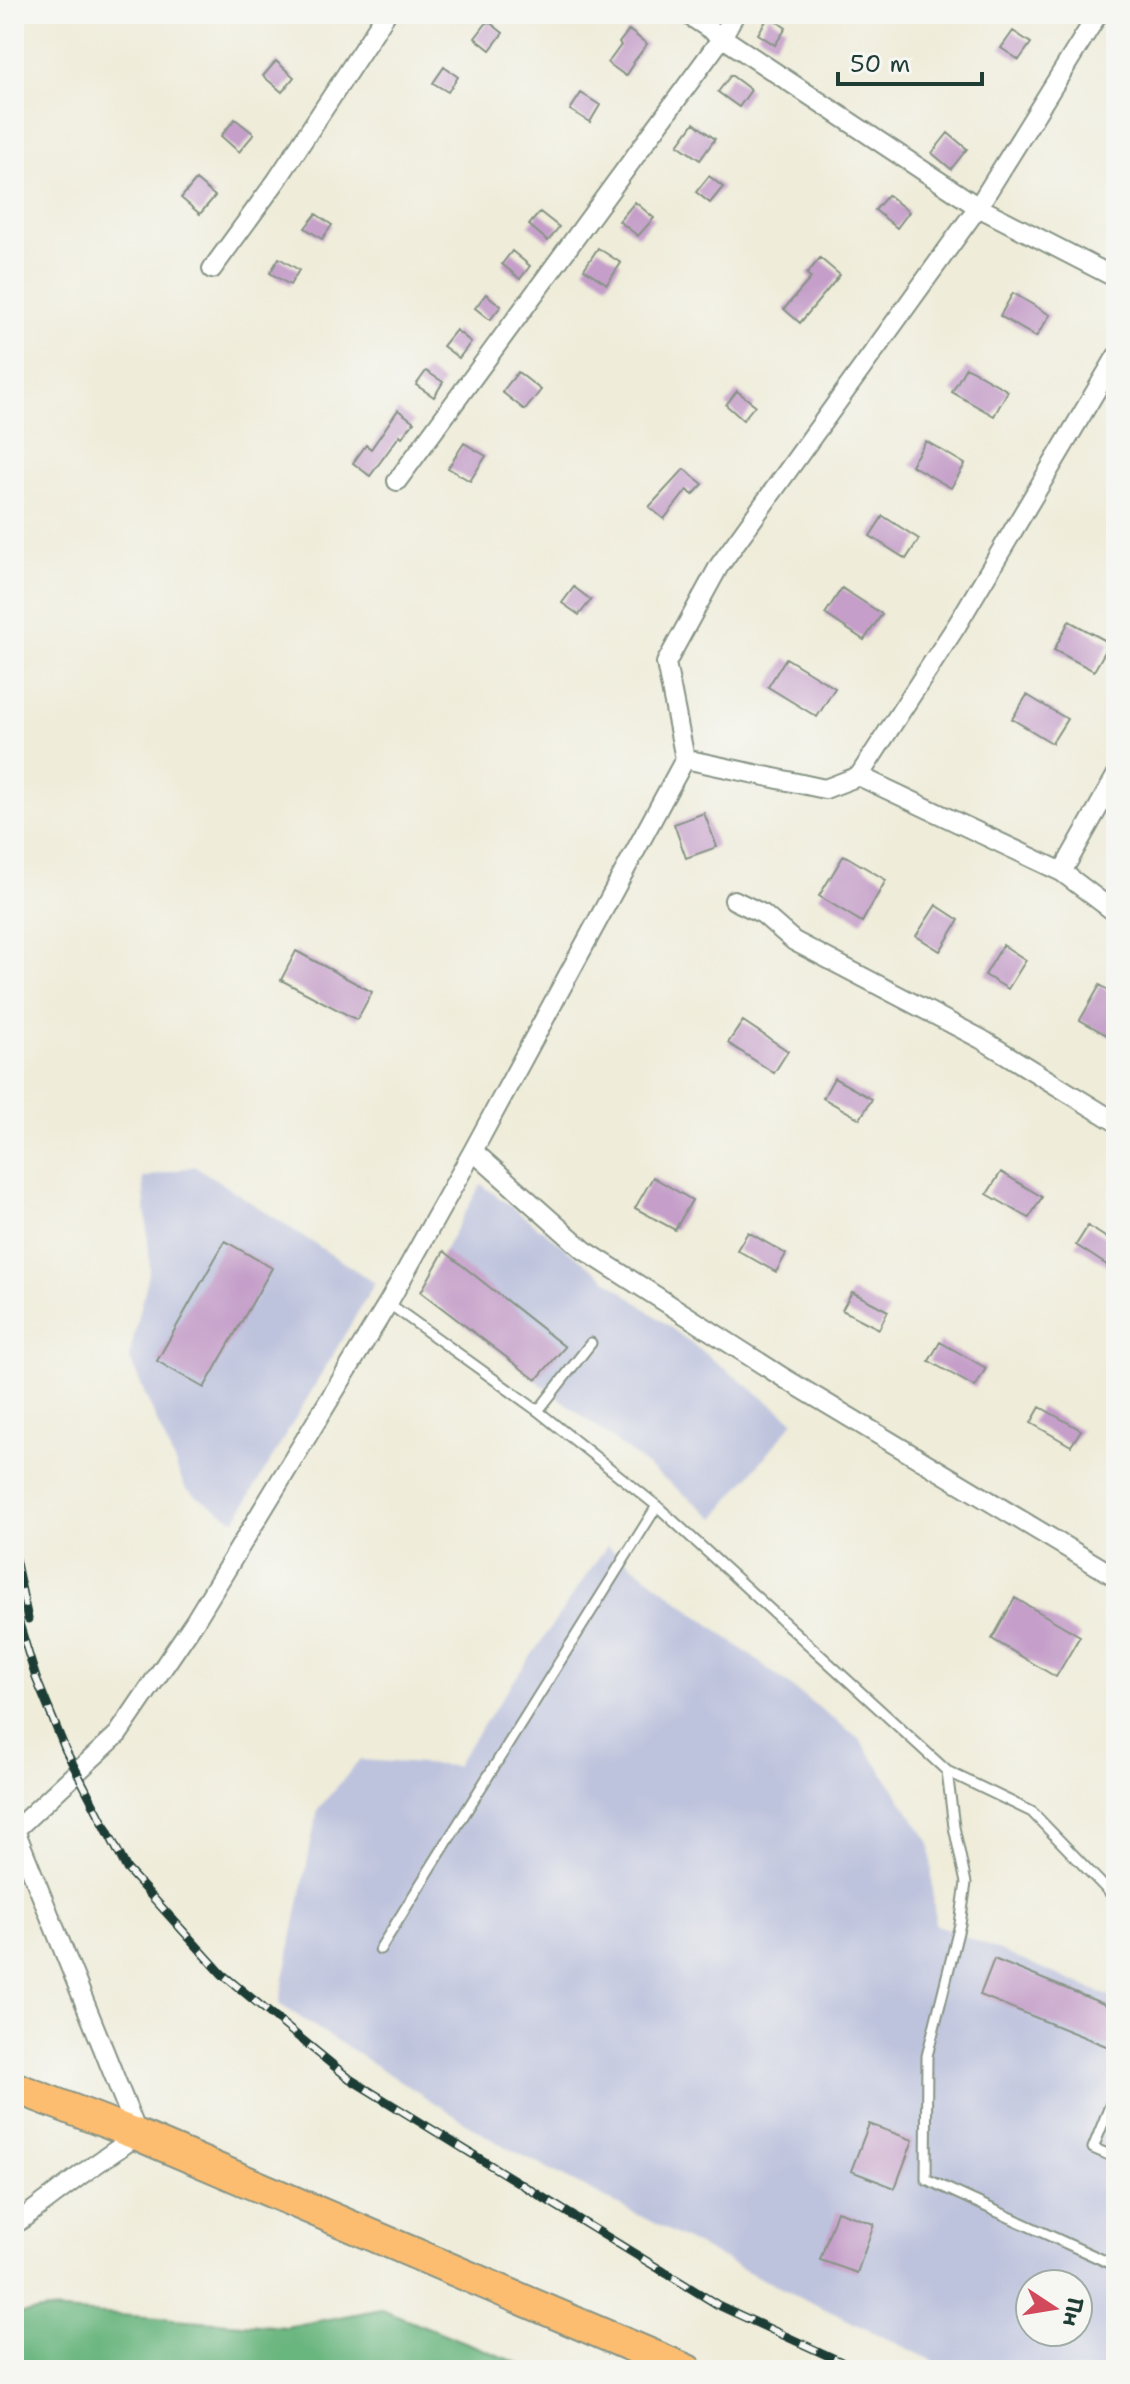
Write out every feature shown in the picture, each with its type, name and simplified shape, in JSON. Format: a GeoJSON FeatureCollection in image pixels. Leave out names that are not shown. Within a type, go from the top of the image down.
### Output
{"type":"FeatureCollection","features":[{"type":"Feature","properties":{"kind":"main road"},"geometry":{"type":"LineString","coordinates":[[14,2087],[138,2135],[687,2370]]}},
{"type":"Feature","properties":{"kind":"street"},"geometry":{"type":"LineString","coordinates":[[212,269],[277,180],[386,14]]}},
{"type":"Feature","properties":{"kind":"street"},"geometry":{"type":"LineString","coordinates":[[687,14],[978,207],[1116,278]]}},
{"type":"Feature","properties":{"kind":"street"},"geometry":{"type":"LineString","coordinates":[[397,481],[721,39],[735,14]]}},
{"type":"Feature","properties":{"kind":"street"},"geometry":{"type":"LineString","coordinates":[[14,2225],[138,2135],[15,1829],[118,1734],[195,1621],[388,1303],[685,759],[666,663],[719,566],[978,207],[1098,14]]}},
{"type":"Feature","properties":{"kind":"street"},"geometry":{"type":"LineString","coordinates":[[685,759],[825,789],[859,776],[957,625],[1116,357]]}},
{"type":"Feature","properties":{"kind":"street"},"geometry":{"type":"LineString","coordinates":[[859,776],[1062,872],[1116,913]]}},
{"type":"Feature","properties":{"kind":"street"},"geometry":{"type":"LineString","coordinates":[[1062,872],[1116,776]]}},
{"type":"Feature","properties":{"kind":"street"},"geometry":{"type":"LineString","coordinates":[[734,900],[763,914],[794,941],[981,1039],[1116,1122]]}},
{"type":"Feature","properties":{"kind":"street"},"geometry":{"type":"LineString","coordinates":[[473,1151],[584,1250],[797,1387],[1116,1577]]}},
{"type":"Feature","properties":{"kind":"lane"},"geometry":{"type":"LineString","coordinates":[[388,1303],[538,1411],[657,1506],[947,1771],[1032,1812],[1116,1899]]}},
{"type":"Feature","properties":{"kind":"lane"},"geometry":{"type":"LineString","coordinates":[[538,1411],[591,1343]]}},
{"type":"Feature","properties":{"kind":"lane"},"geometry":{"type":"LineString","coordinates":[[380,1949],[657,1506]]}},
{"type":"Feature","properties":{"kind":"lane"},"geometry":{"type":"LineString","coordinates":[[947,1771],[954,1827],[966,1883],[960,1924],[927,2056],[926,2179],[1116,2266]]}},
{"type":"Feature","properties":{"kind":"lane"},"geometry":{"type":"LineString","coordinates":[[1116,2091],[1093,2148],[1116,2158]]}},
{"type":"Feature","properties":{"kind":"shaded area"},"geometry":{"type":"Polygon","coordinates":[[[195,1166],[375,1283],[235,1521],[186,1489],[129,1357],[150,1269],[143,1178],[195,1166]]]}},
{"type":"Feature","properties":{"kind":"shaded area"},"geometry":{"type":"Polygon","coordinates":[[[481,1184],[794,1421],[715,1518],[421,1292],[481,1184]]]}},
{"type":"Feature","properties":{"kind":"shaded area"},"geometry":{"type":"Polygon","coordinates":[[[607,1546],[860,1739],[930,1843],[935,1924],[1116,1999],[1116,2370],[952,2370],[760,2278],[493,2140],[279,2004],[318,1809],[360,1760],[455,1766],[607,1546]]]}},
{"type":"Feature","properties":{"kind":"green space"},"geometry":{"type":"Polygon","coordinates":[[[381,2309],[536,2370],[14,2370],[14,2315],[49,2310],[286,2327],[381,2309]]]}},
{"type":"Feature","properties":{"kind":"building"},"geometry":{"type":"Polygon","coordinates":[[[769,16],[786,28],[775,45],[758,34],[769,16]]]}},
{"type":"Feature","properties":{"kind":"building"},"geometry":{"type":"Polygon","coordinates":[[[488,21],[503,33],[490,50],[475,38],[488,21]]]}},
{"type":"Feature","properties":{"kind":"building"},"geometry":{"type":"Polygon","coordinates":[[[629,30],[647,44],[626,76],[608,63],[629,30]]]}},
{"type":"Feature","properties":{"kind":"building"},"geometry":{"type":"Polygon","coordinates":[[[1013,31],[1031,43],[1019,60],[1001,48],[1013,31]]]}},
{"type":"Feature","properties":{"kind":"building"},"geometry":{"type":"Polygon","coordinates":[[[276,61],[294,77],[282,92],[263,76],[276,61]]]}},
{"type":"Feature","properties":{"kind":"building"},"geometry":{"type":"Polygon","coordinates":[[[444,67],[458,77],[448,92],[433,83],[444,67]]]}},
{"type":"Feature","properties":{"kind":"building"},"geometry":{"type":"Polygon","coordinates":[[[731,75],[751,90],[739,107],[718,92],[731,75]]]}},
{"type":"Feature","properties":{"kind":"building"},"geometry":{"type":"Polygon","coordinates":[[[581,93],[600,105],[590,122],[570,110],[581,93]]]}},
{"type":"Feature","properties":{"kind":"building"},"geometry":{"type":"Polygon","coordinates":[[[235,119],[254,134],[239,152],[221,136],[235,119]]]}},
{"type":"Feature","properties":{"kind":"building"},"geometry":{"type":"Polygon","coordinates":[[[694,123],[715,139],[700,160],[678,145],[694,123]]]}},
{"type":"Feature","properties":{"kind":"building"},"geometry":{"type":"Polygon","coordinates":[[[948,133],[967,149],[951,169],[932,153],[948,133]]]}},
{"type":"Feature","properties":{"kind":"building"},"geometry":{"type":"Polygon","coordinates":[[[709,176],[723,187],[710,203],[696,192],[709,176]]]}},
{"type":"Feature","properties":{"kind":"building"},"geometry":{"type":"Polygon","coordinates":[[[196,180],[215,196],[200,214],[181,198],[196,180]]]}},
{"type":"Feature","properties":{"kind":"building"},"geometry":{"type":"Polygon","coordinates":[[[888,195],[909,212],[897,228],[875,210],[888,195]]]}},
{"type":"Feature","properties":{"kind":"building"},"geometry":{"type":"Polygon","coordinates":[[[635,202],[654,218],[638,236],[619,221],[635,202]]]}},
{"type":"Feature","properties":{"kind":"building"},"geometry":{"type":"Polygon","coordinates":[[[540,212],[559,227],[548,241],[529,225],[540,212]]]}},
{"type":"Feature","properties":{"kind":"building"},"geometry":{"type":"Polygon","coordinates":[[[316,214],[332,225],[322,239],[305,228],[316,214]]]}},
{"type":"Feature","properties":{"kind":"building"},"geometry":{"type":"Polygon","coordinates":[[[598,248],[621,263],[607,284],[584,269],[598,248]]]}},
{"type":"Feature","properties":{"kind":"building"},"geometry":{"type":"Polygon","coordinates":[[[512,251],[530,266],[520,279],[502,264],[512,251]]]}},
{"type":"Feature","properties":{"kind":"building"},"geometry":{"type":"Polygon","coordinates":[[[279,258],[299,270],[290,285],[270,273],[279,258]]]}},
{"type":"Feature","properties":{"kind":"building"},"geometry":{"type":"Polygon","coordinates":[[[820,258],[840,275],[800,323],[784,309],[811,278],[807,274],[820,258]]]}},
{"type":"Feature","properties":{"kind":"building"},"geometry":{"type":"Polygon","coordinates":[[[1013,293],[1050,315],[1036,337],[1000,316],[1013,293]]]}},
{"type":"Feature","properties":{"kind":"building"},"geometry":{"type":"Polygon","coordinates":[[[486,294],[501,306],[490,320],[475,308],[486,294]]]}},
{"type":"Feature","properties":{"kind":"building"},"geometry":{"type":"Polygon","coordinates":[[[456,330],[471,342],[459,358],[443,346],[456,330]]]}},
{"type":"Feature","properties":{"kind":"building"},"geometry":{"type":"Polygon","coordinates":[[[966,367],[1008,391],[994,416],[952,392],[966,367]]]}},
{"type":"Feature","properties":{"kind":"building"},"geometry":{"type":"Polygon","coordinates":[[[426,371],[443,382],[434,397],[416,385],[426,371]]]}},
{"type":"Feature","properties":{"kind":"building"},"geometry":{"type":"Polygon","coordinates":[[[518,372],[541,390],[525,410],[502,392],[518,372]]]}},
{"type":"Feature","properties":{"kind":"building"},"geometry":{"type":"Polygon","coordinates":[[[737,391],[755,405],[743,420],[726,405],[737,391]]]}},
{"type":"Feature","properties":{"kind":"building"},"geometry":{"type":"Polygon","coordinates":[[[398,410],[414,422],[402,437],[400,435],[370,476],[353,463],[366,445],[371,449],[398,410]]]}},
{"type":"Feature","properties":{"kind":"building"},"geometry":{"type":"Polygon","coordinates":[[[926,441],[965,464],[951,488],[911,465],[926,441]]]}},
{"type":"Feature","properties":{"kind":"building"},"geometry":{"type":"Polygon","coordinates":[[[464,443],[486,456],[470,481],[448,468],[464,443]]]}},
{"type":"Feature","properties":{"kind":"building"},"geometry":{"type":"Polygon","coordinates":[[[684,469],[703,484],[693,495],[687,490],[664,519],[649,507],[684,469]]]}},
{"type":"Feature","properties":{"kind":"building"},"geometry":{"type":"Polygon","coordinates":[[[883,516],[919,539],[906,559],[870,536],[883,516]]]}},
{"type":"Feature","properties":{"kind":"building"},"geometry":{"type":"Polygon","coordinates":[[[574,587],[591,600],[579,615],[562,603],[574,587]]]}},
{"type":"Feature","properties":{"kind":"building"},"geometry":{"type":"Polygon","coordinates":[[[842,588],[882,614],[864,640],[825,614],[842,588]]]}},
{"type":"Feature","properties":{"kind":"building"},"geometry":{"type":"Polygon","coordinates":[[[1069,621],[1110,643],[1094,671],[1054,650],[1069,621]]]}},
{"type":"Feature","properties":{"kind":"building"},"geometry":{"type":"Polygon","coordinates":[[[786,658],[835,688],[817,717],[768,687],[786,658]]]}},
{"type":"Feature","properties":{"kind":"building"},"geometry":{"type":"Polygon","coordinates":[[[1027,695],[1067,719],[1052,743],[1012,719],[1027,695]]]}},
{"type":"Feature","properties":{"kind":"building"},"geometry":{"type":"Polygon","coordinates":[[[704,813],[717,847],[686,858],[674,824],[704,813]]]}},
{"type":"Feature","properties":{"kind":"building"},"geometry":{"type":"Polygon","coordinates":[[[844,855],[886,880],[862,922],[819,896],[844,855]]]}},
{"type":"Feature","properties":{"kind":"building"},"geometry":{"type":"Polygon","coordinates":[[[936,905],[959,920],[940,951],[916,936],[936,905]]]}},
{"type":"Feature","properties":{"kind":"building"},"geometry":{"type":"Polygon","coordinates":[[[1003,945],[1026,960],[1008,989],[985,975],[1003,945]]]}},
{"type":"Feature","properties":{"kind":"building"},"geometry":{"type":"Polygon","coordinates":[[[296,951],[372,992],[357,1020],[281,980],[296,951]]]}},
{"type":"Feature","properties":{"kind":"building"},"geometry":{"type":"Polygon","coordinates":[[[1100,985],[1116,995],[1116,1040],[1080,1020],[1100,985]]]}},
{"type":"Feature","properties":{"kind":"building"},"geometry":{"type":"Polygon","coordinates":[[[743,1021],[788,1051],[774,1073],[728,1043],[743,1021]]]}},
{"type":"Feature","properties":{"kind":"building"},"geometry":{"type":"Polygon","coordinates":[[[834,1078],[872,1099],[860,1119],[823,1098],[834,1078]]]}},
{"type":"Feature","properties":{"kind":"building"},"geometry":{"type":"Polygon","coordinates":[[[1001,1172],[1042,1197],[1029,1218],[987,1194],[1001,1172]]]}},
{"type":"Feature","properties":{"kind":"building"},"geometry":{"type":"Polygon","coordinates":[[[653,1177],[692,1200],[675,1230],[635,1208],[653,1177]]]}},
{"type":"Feature","properties":{"kind":"building"},"geometry":{"type":"Polygon","coordinates":[[[1088,1226],[1116,1244],[1116,1271],[1076,1245],[1088,1226]]]}},
{"type":"Feature","properties":{"kind":"building"},"geometry":{"type":"Polygon","coordinates":[[[748,1232],[786,1254],[776,1272],[737,1250],[748,1232]]]}},
{"type":"Feature","properties":{"kind":"building"},"geometry":{"type":"Polygon","coordinates":[[[225,1241],[272,1268],[204,1388],[157,1361],[225,1241]]]}},
{"type":"Feature","properties":{"kind":"building"},"geometry":{"type":"Polygon","coordinates":[[[444,1251],[565,1347],[536,1380],[421,1292],[444,1251]]]}},
{"type":"Feature","properties":{"kind":"building"},"geometry":{"type":"Polygon","coordinates":[[[852,1292],[888,1311],[879,1329],[842,1310],[852,1292]]]}},
{"type":"Feature","properties":{"kind":"building"},"geometry":{"type":"Polygon","coordinates":[[[940,1342],[986,1368],[975,1387],[929,1361],[940,1342]]]}},
{"type":"Feature","properties":{"kind":"building"},"geometry":{"type":"Polygon","coordinates":[[[1040,1407],[1081,1430],[1071,1446],[1031,1423],[1040,1407]]]}},
{"type":"Feature","properties":{"kind":"building"},"geometry":{"type":"Polygon","coordinates":[[[1015,1598],[1080,1636],[1056,1677],[992,1639],[1015,1598]]]}},
{"type":"Feature","properties":{"kind":"building"},"geometry":{"type":"Polygon","coordinates":[[[994,1959],[1116,2009],[1116,2050],[980,1995],[994,1959]]]}},
{"type":"Feature","properties":{"kind":"building"},"geometry":{"type":"Polygon","coordinates":[[[869,2124],[913,2140],[895,2188],[851,2171],[869,2124]]]}},
{"type":"Feature","properties":{"kind":"building"},"geometry":{"type":"Polygon","coordinates":[[[837,2211],[874,2224],[857,2273],[820,2260],[837,2211]]]}},
{"type":"Feature","properties":{"kind":"railway"},"geometry":{"type":"LineString","coordinates":[[14,1554],[28,1619]]}},
{"type":"Feature","properties":{"kind":"railway"},"geometry":{"type":"LineString","coordinates":[[14,1607],[36,1678],[66,1751],[127,1869],[222,1974],[350,2079],[718,2305],[859,2370]]}}]}
